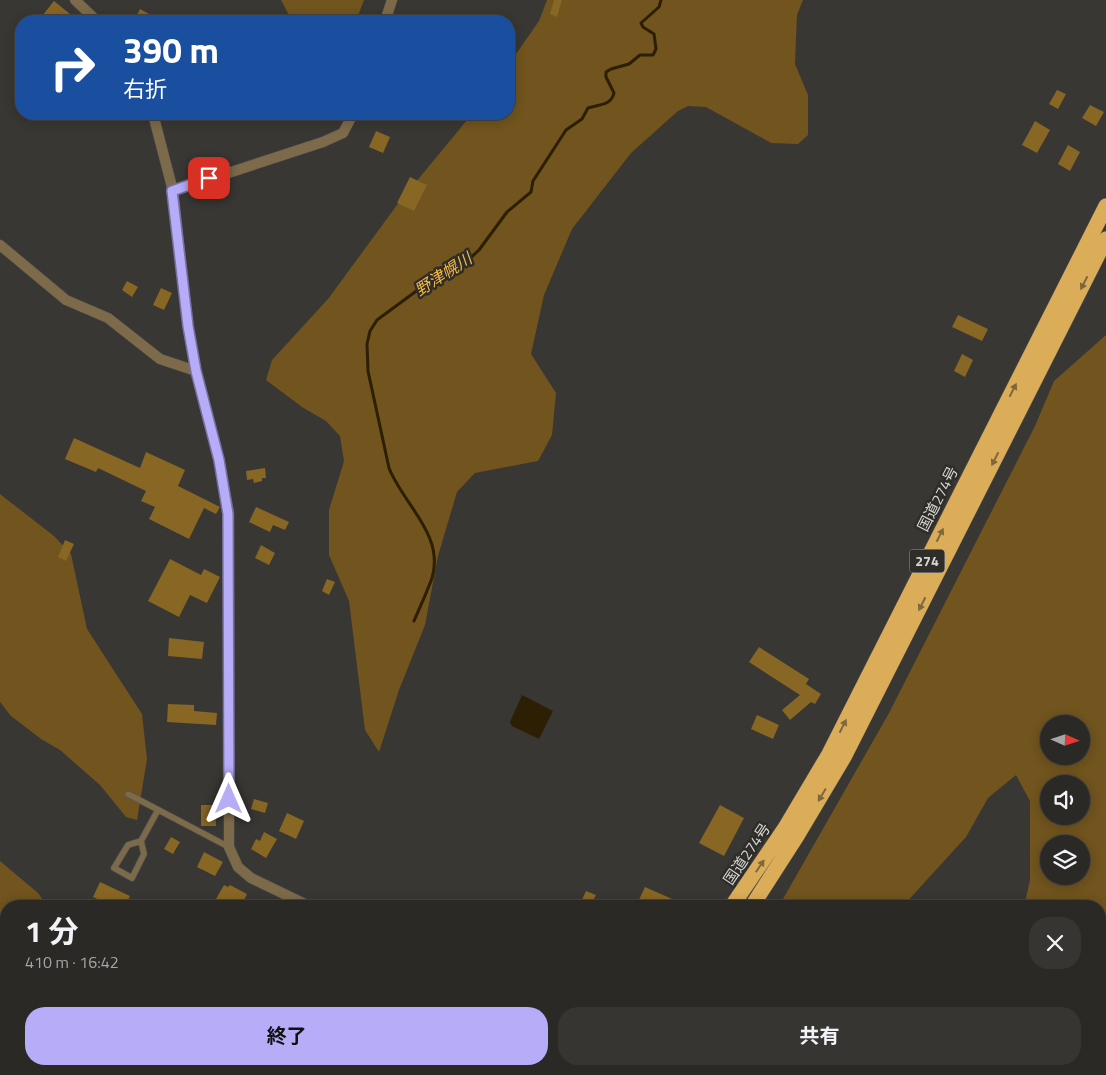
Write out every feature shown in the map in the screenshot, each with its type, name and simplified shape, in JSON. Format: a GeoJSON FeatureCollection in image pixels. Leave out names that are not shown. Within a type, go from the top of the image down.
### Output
{"type":"FeatureCollection","features":[{"type":"Feature","properties":{"kind":"highway","name":"国道274号"},"geometry":{"type":"LineString","coordinates":[[736,900],[785,828],[829,754],[1106,206]]}},
{"type":"Feature","properties":{"kind":"highway","name":"274"},"geometry":{"type":"LineString","coordinates":[[756,900],[844,757],[1106,239]]}},
{"type":"Feature","properties":{"kind":"street"},"geometry":{"type":"LineString","coordinates":[[75,0],[91,15]]}},
{"type":"Feature","properties":{"kind":"street"},"geometry":{"type":"LineString","coordinates":[[387,15],[392,0]]}},
{"type":"Feature","properties":{"kind":"street"},"geometry":{"type":"LineString","coordinates":[[154,120],[172,191],[188,326],[196,371],[219,460],[228,514],[230,847],[238,867],[251,878],[297,900]]}},
{"type":"Feature","properties":{"kind":"street"},"geometry":{"type":"LineString","coordinates":[[172,191],[323,142],[343,132],[350,120]]}},
{"type":"Feature","properties":{"kind":"street"},"geometry":{"type":"LineString","coordinates":[[0,245],[66,300],[108,318],[160,359],[196,371]]}},
{"type":"Feature","properties":{"kind":"lane"},"geometry":{"type":"LineString","coordinates":[[128,794],[230,847]]}},
{"type":"Feature","properties":{"kind":"lane"},"geometry":{"type":"LineString","coordinates":[[142,842],[128,845],[114,868],[132,878],[144,854],[142,842],[158,810]]}},
{"type":"Feature","properties":{"kind":"shaded area"},"geometry":{"type":"Polygon","coordinates":[[[281,0],[364,0],[358,15],[289,15],[281,0]]]}},
{"type":"Feature","properties":{"kind":"shaded area"},"geometry":{"type":"Polygon","coordinates":[[[547,0],[803,0],[797,15],[795,64],[808,95],[808,135],[798,144],[771,143],[706,107],[688,106],[678,111],[631,153],[572,229],[544,295],[531,354],[556,393],[552,435],[538,461],[475,473],[457,492],[438,556],[425,625],[399,690],[379,752],[365,730],[349,601],[329,555],[329,510],[344,461],[340,436],[326,421],[302,407],[266,380],[272,360],[328,299],[397,205],[467,120],[515,120],[515,55],[539,21],[547,0]]]}},
{"type":"Feature","properties":{"kind":"shaded area"},"geometry":{"type":"Polygon","coordinates":[[[1106,335],[1106,900],[1025,900],[1030,880],[1030,801],[1016,775],[988,798],[966,837],[908,900],[782,900],[889,713],[1035,426],[1054,381],[1106,335]]]}},
{"type":"Feature","properties":{"kind":"shaded area"},"geometry":{"type":"Polygon","coordinates":[[[0,494],[54,536],[71,554],[87,629],[142,714],[147,759],[137,820],[126,817],[100,785],[60,750],[41,739],[11,716],[0,702],[0,494]]]}},
{"type":"Feature","properties":{"kind":"shaded area"},"geometry":{"type":"Polygon","coordinates":[[[522,695],[553,711],[539,739],[512,726],[510,722],[522,695]]]}},
{"type":"Feature","properties":{"kind":"shaded area"},"geometry":{"type":"Polygon","coordinates":[[[0,861],[38,893],[43,900],[0,900],[0,861]]]}},
{"type":"Feature","properties":{"kind":"building"},"geometry":{"type":"Polygon","coordinates":[[[554,0],[562,0],[557,17],[550,14],[554,0]]]}},
{"type":"Feature","properties":{"kind":"building"},"geometry":{"type":"Polygon","coordinates":[[[54,1],[70,14],[69,15],[43,15],[54,1]]]}},
{"type":"Feature","properties":{"kind":"building"},"geometry":{"type":"Polygon","coordinates":[[[140,9],[149,14],[149,15],[137,15],[140,9]]]}},
{"type":"Feature","properties":{"kind":"building"},"geometry":{"type":"Polygon","coordinates":[[[1057,90],[1066,94],[1058,109],[1049,104],[1057,90]]]}},
{"type":"Feature","properties":{"kind":"building"},"geometry":{"type":"Polygon","coordinates":[[[1090,105],[1104,112],[1096,126],[1082,118],[1090,105]]]}},
{"type":"Feature","properties":{"kind":"building"},"geometry":{"type":"Polygon","coordinates":[[[1035,121],[1050,130],[1037,153],[1022,145],[1035,121]]]}},
{"type":"Feature","properties":{"kind":"building"},"geometry":{"type":"Polygon","coordinates":[[[376,131],[390,137],[383,153],[369,147],[376,131]]]}},
{"type":"Feature","properties":{"kind":"building"},"geometry":{"type":"Polygon","coordinates":[[[1068,145],[1080,152],[1070,171],[1058,164],[1068,145]]]}},
{"type":"Feature","properties":{"kind":"building"},"geometry":{"type":"Polygon","coordinates":[[[410,177],[427,185],[414,211],[397,203],[410,177]]]}},
{"type":"Feature","properties":{"kind":"building"},"geometry":{"type":"Polygon","coordinates":[[[127,281],[138,287],[132,297],[122,290],[127,281]]]}},
{"type":"Feature","properties":{"kind":"building"},"geometry":{"type":"Polygon","coordinates":[[[161,288],[172,293],[164,310],[153,305],[161,288]]]}},
{"type":"Feature","properties":{"kind":"building"},"geometry":{"type":"Polygon","coordinates":[[[958,315],[988,329],[982,341],[952,327],[958,315]]]}},
{"type":"Feature","properties":{"kind":"building"},"geometry":{"type":"Polygon","coordinates":[[[962,354],[973,360],[965,377],[954,371],[962,354]]]}},
{"type":"Feature","properties":{"kind":"building"},"geometry":{"type":"Polygon","coordinates":[[[74,438],[140,468],[146,452],[185,470],[178,486],[220,507],[216,514],[204,508],[189,539],[149,519],[155,507],[141,501],[146,491],[98,468],[96,472],[65,459],[74,438]]]}},
{"type":"Feature","properties":{"kind":"building"},"geometry":{"type":"Polygon","coordinates":[[[265,468],[266,478],[262,478],[262,481],[254,483],[253,479],[247,480],[246,471],[265,468]]]}},
{"type":"Feature","properties":{"kind":"building"},"geometry":{"type":"Polygon","coordinates":[[[256,507],[289,522],[285,530],[273,525],[270,532],[249,522],[256,507]]]}},
{"type":"Feature","properties":{"kind":"building"},"geometry":{"type":"Polygon","coordinates":[[[65,540],[74,544],[66,561],[58,557],[65,540]]]}},
{"type":"Feature","properties":{"kind":"building"},"geometry":{"type":"Polygon","coordinates":[[[261,545],[275,553],[269,565],[255,558],[261,545]]]}},
{"type":"Feature","properties":{"kind":"building"},"geometry":{"type":"Polygon","coordinates":[[[170,559],[201,575],[204,569],[220,577],[207,603],[190,595],[179,617],[148,601],[170,559]]]}},
{"type":"Feature","properties":{"kind":"building"},"geometry":{"type":"Polygon","coordinates":[[[327,579],[335,582],[329,595],[322,591],[327,579]]]}},
{"type":"Feature","properties":{"kind":"building"},"geometry":{"type":"Polygon","coordinates":[[[169,638],[204,642],[202,659],[168,656],[169,638]]]}},
{"type":"Feature","properties":{"kind":"building"},"geometry":{"type":"Polygon","coordinates":[[[759,647],[809,679],[806,684],[821,694],[815,704],[811,702],[790,720],[782,710],[800,695],[749,662],[759,647]]]}},
{"type":"Feature","properties":{"kind":"building"},"geometry":{"type":"Polygon","coordinates":[[[168,704],[194,705],[194,711],[217,713],[216,725],[167,722],[168,704]]]}},
{"type":"Feature","properties":{"kind":"building"},"geometry":{"type":"Polygon","coordinates":[[[757,715],[779,725],[773,739],[751,729],[757,715]]]}},
{"type":"Feature","properties":{"kind":"building"},"geometry":{"type":"Polygon","coordinates":[[[254,799],[268,803],[265,813],[251,809],[254,799]]]}},
{"type":"Feature","properties":{"kind":"building"},"geometry":{"type":"Polygon","coordinates":[[[201,805],[215,805],[216,826],[201,826],[201,805]]]}},
{"type":"Feature","properties":{"kind":"building"},"geometry":{"type":"Polygon","coordinates":[[[720,805],[744,818],[724,856],[699,843],[720,805]]]}},
{"type":"Feature","properties":{"kind":"building"},"geometry":{"type":"Polygon","coordinates":[[[287,813],[304,821],[296,839],[279,831],[287,813]]]}},
{"type":"Feature","properties":{"kind":"building"},"geometry":{"type":"Polygon","coordinates":[[[264,832],[277,839],[266,858],[251,849],[256,839],[260,841],[264,832]]]}},
{"type":"Feature","properties":{"kind":"building"},"geometry":{"type":"Polygon","coordinates":[[[171,837],[180,842],[173,854],[164,849],[171,837]]]}},
{"type":"Feature","properties":{"kind":"building"},"geometry":{"type":"Polygon","coordinates":[[[204,852],[223,862],[215,876],[197,867],[204,852]]]}},
{"type":"Feature","properties":{"kind":"building"},"geometry":{"type":"Polygon","coordinates":[[[100,882],[130,896],[128,900],[100,900],[93,897],[100,882]]]}},
{"type":"Feature","properties":{"kind":"building"},"geometry":{"type":"Polygon","coordinates":[[[224,885],[228,887],[230,885],[247,894],[244,900],[216,899],[224,885]]]}},
{"type":"Feature","properties":{"kind":"building"},"geometry":{"type":"Polygon","coordinates":[[[645,887],[674,900],[639,900],[645,887]]]}},
{"type":"Feature","properties":{"kind":"building"},"geometry":{"type":"Polygon","coordinates":[[[586,891],[596,895],[593,900],[582,900],[586,891]]]}},
{"type":"Feature","properties":{"kind":"waterway","name":"野津幌川"},"geometry":{"type":"LineString","coordinates":[[414,621],[432,578],[433,548],[421,520],[395,481],[389,468],[368,371],[367,344],[370,331],[377,320],[434,278],[466,262],[479,250],[507,212],[531,192],[533,181],[566,130],[582,119],[588,108],[604,104],[610,100],[614,93],[606,77],[606,72],[629,64],[640,55],[653,55],[656,49],[654,34],[643,27],[641,23],[659,7],[661,0]]}},
{"type":"Feature","properties":{"kind":"route"},"geometry":{"type":"LineString","coordinates":[[209,178],[172,191],[188,326],[196,371],[219,460],[228,514],[229,799]]}}]}
